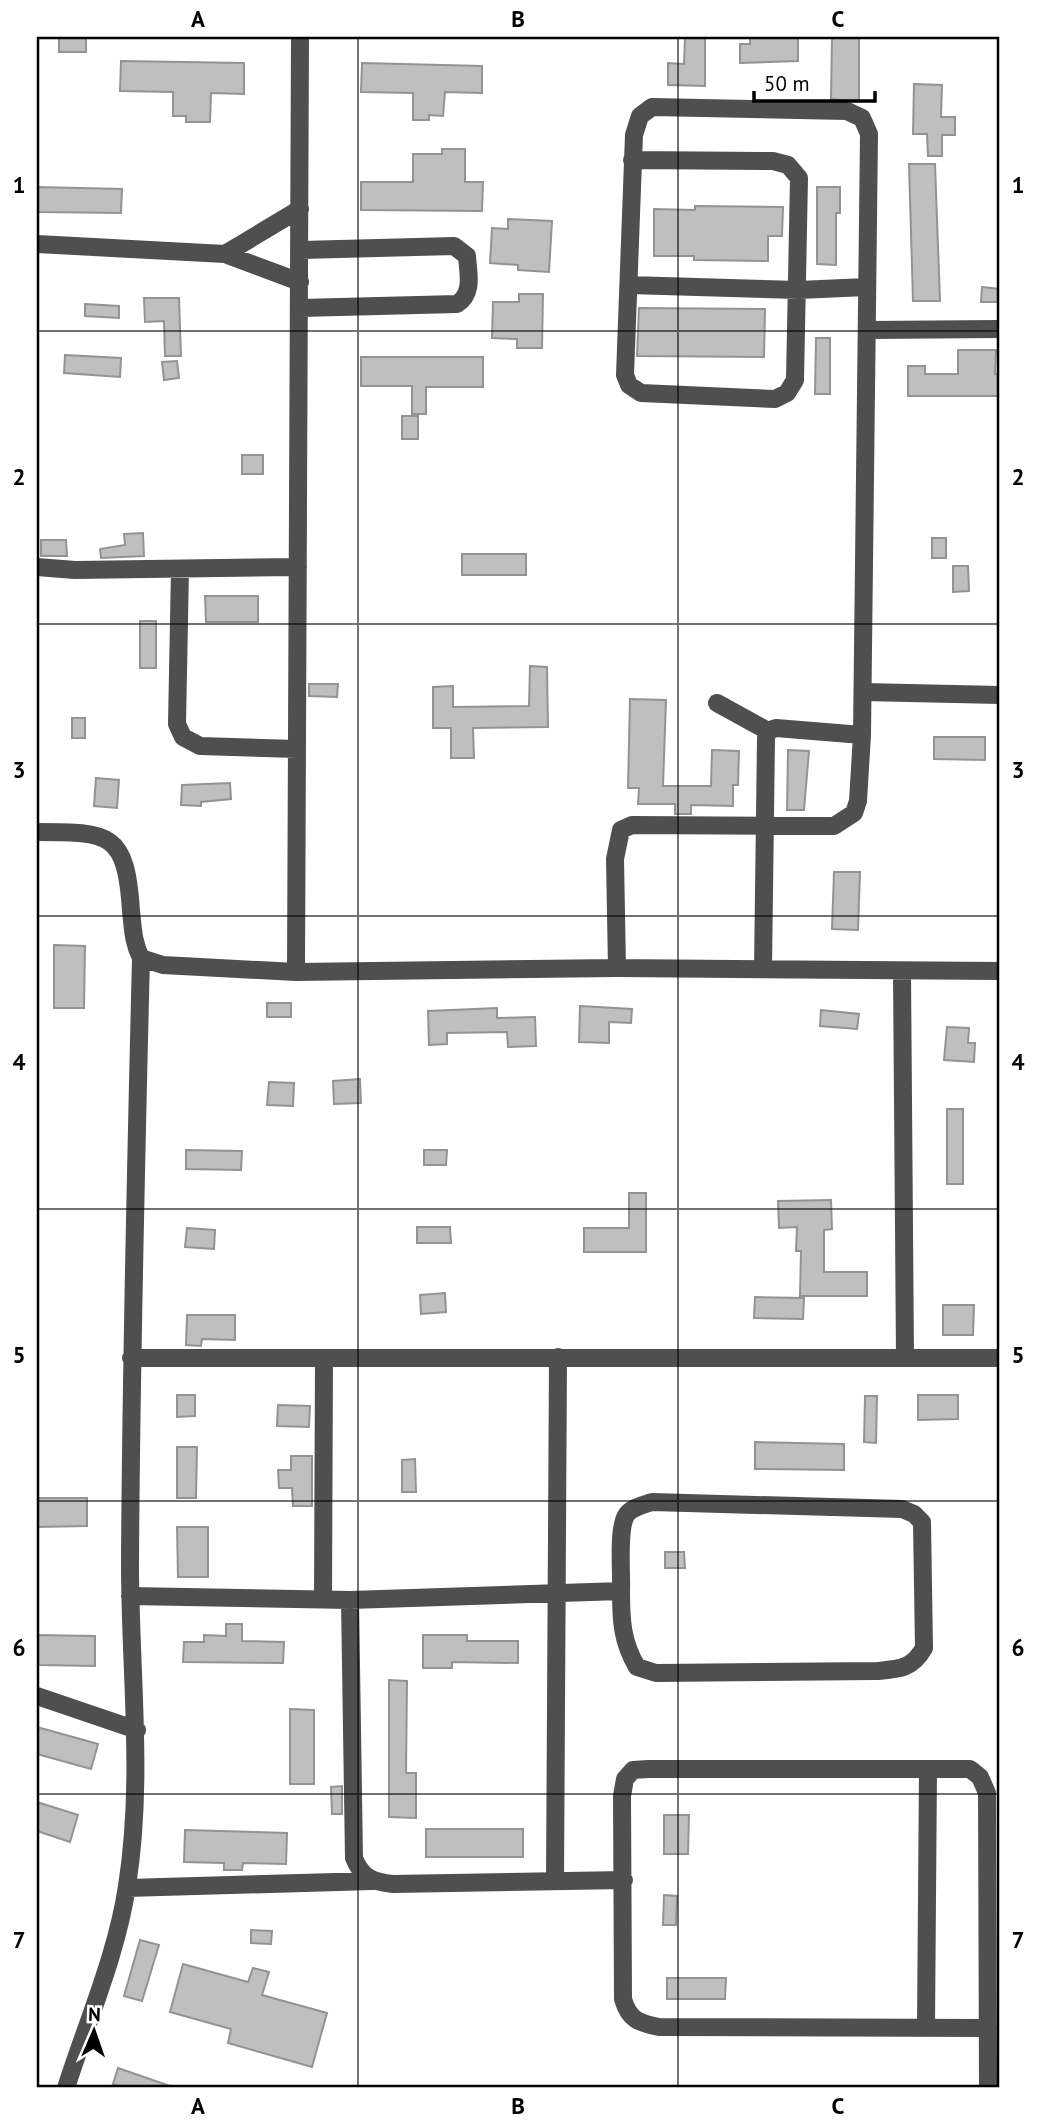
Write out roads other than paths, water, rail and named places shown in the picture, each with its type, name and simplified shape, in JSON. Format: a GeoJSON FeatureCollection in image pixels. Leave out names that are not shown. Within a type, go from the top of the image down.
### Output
{"type":"FeatureCollection","features":[{"type":"Feature","properties":{"kind":"street"},"geometry":{"type":"LineString","coordinates":[[296,972],[300,37]]}},
{"type":"Feature","properties":{"kind":"street"},"geometry":{"type":"LineString","coordinates":[[617,968],[615,859],[621,830],[632,825],[834,826],[854,813],[858,801],[863,692],[869,134],[862,118],[847,111],[652,107],[640,116],[637,123],[632,160],[625,375],[629,386],[641,393],[775,399],[787,393],[795,380],[799,290],[799,178],[788,165],[773,161],[632,160]]}},
{"type":"Feature","properties":{"kind":"street"},"geometry":{"type":"LineString","coordinates":[[225,254],[300,209]]}},
{"type":"Feature","properties":{"kind":"street"},"geometry":{"type":"LineString","coordinates":[[37,244],[225,254],[300,282]]}},
{"type":"Feature","properties":{"kind":"street"},"geometry":{"type":"LineString","coordinates":[[300,308],[457,303],[464,299],[469,289],[467,256],[454,246],[301,250]]}},
{"type":"Feature","properties":{"kind":"street"},"geometry":{"type":"LineString","coordinates":[[629,285],[799,290],[866,287]]}},
{"type":"Feature","properties":{"kind":"street"},"geometry":{"type":"LineString","coordinates":[[867,330],[1000,329]]}},
{"type":"Feature","properties":{"kind":"street"},"geometry":{"type":"LineString","coordinates":[[37,566],[75,570],[298,566]]}},
{"type":"Feature","properties":{"kind":"street"},"geometry":{"type":"LineString","coordinates":[[180,569],[177,724],[183,737],[200,746],[297,749]]}},
{"type":"Feature","properties":{"kind":"street"},"geometry":{"type":"LineString","coordinates":[[863,692],[1000,695]]}},
{"type":"Feature","properties":{"kind":"street"},"geometry":{"type":"LineString","coordinates":[[717,703],[768,731],[776,728],[862,735]]}},
{"type":"Feature","properties":{"kind":"street"},"geometry":{"type":"LineString","coordinates":[[763,969],[768,731]]}},
{"type":"Feature","properties":{"kind":"street"},"geometry":{"type":"LineString","coordinates":[[37,832],[97,835],[113,841],[122,853],[130,887],[134,944],[141,958],[131,1358],[130,1596],[137,1730],[127,1888],[120,1920],[66,2088]]}},
{"type":"Feature","properties":{"kind":"street"},"geometry":{"type":"LineString","coordinates":[[141,958],[163,965],[296,972],[617,968],[1000,971]]}},
{"type":"Feature","properties":{"kind":"street"},"geometry":{"type":"LineString","coordinates":[[902,972],[905,1357]]}},
{"type":"Feature","properties":{"kind":"street"},"geometry":{"type":"LineString","coordinates":[[555,1881],[558,1357]]}},
{"type":"Feature","properties":{"kind":"street"},"geometry":{"type":"LineString","coordinates":[[131,1358],[1000,1357]]}},
{"type":"Feature","properties":{"kind":"street"},"geometry":{"type":"LineString","coordinates":[[323,1599],[324,1358]]}},
{"type":"Feature","properties":{"kind":"street"},"geometry":{"type":"LineString","coordinates":[[652,1502],[902,1509],[914,1514],[922,1522],[924,1648],[916,1662],[906,1668],[864,1671],[656,1672],[637,1667],[626,1648],[621,1618],[621,1591],[622,1525],[627,1514],[652,1502]]}},
{"type":"Feature","properties":{"kind":"street"},"geometry":{"type":"LineString","coordinates":[[130,1596],[350,1600],[621,1591]]}},
{"type":"Feature","properties":{"kind":"street"},"geometry":{"type":"LineString","coordinates":[[350,1600],[354,1858],[359,1870],[372,1881]]}},
{"type":"Feature","properties":{"kind":"street"},"geometry":{"type":"LineString","coordinates":[[37,1696],[137,1730]]}},
{"type":"Feature","properties":{"kind":"street"},"geometry":{"type":"LineString","coordinates":[[926,2026],[928,1769]]}},
{"type":"Feature","properties":{"kind":"street"},"geometry":{"type":"LineString","coordinates":[[988,2028],[659,2027],[637,2023],[627,2012],[623,1999],[622,1796],[625,1779],[634,1770],[970,1769],[980,1777],[987,1793],[988,2028],[988,2088]]}},
{"type":"Feature","properties":{"kind":"street"},"geometry":{"type":"LineString","coordinates":[[127,1888],[372,1881],[393,1884],[624,1880]]}}]}
